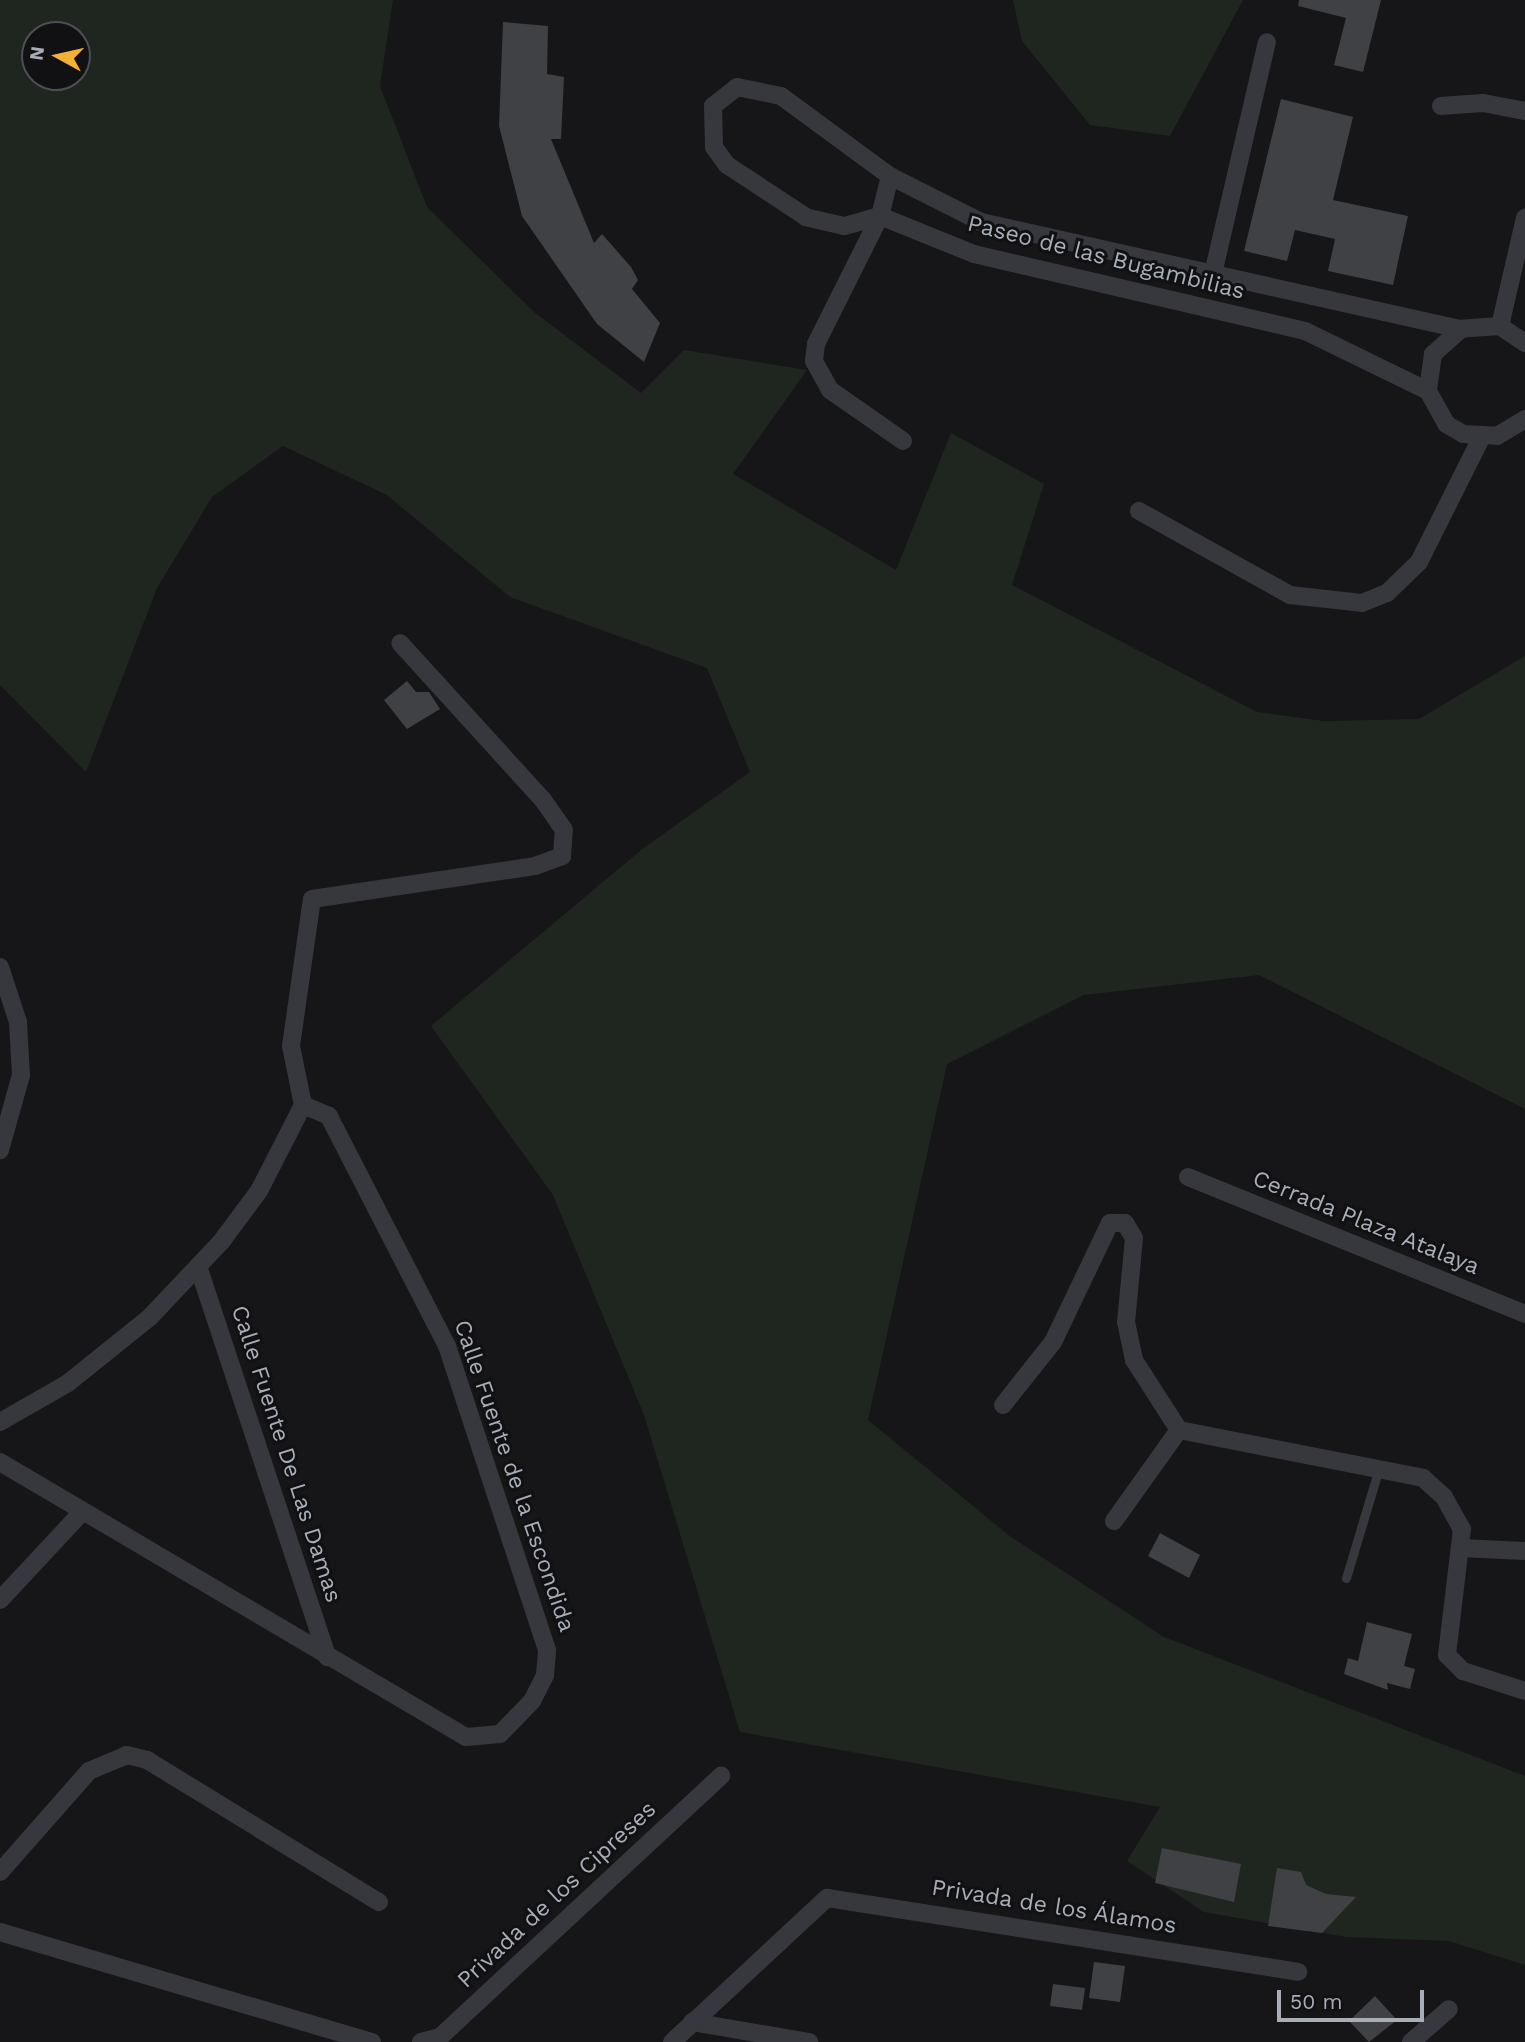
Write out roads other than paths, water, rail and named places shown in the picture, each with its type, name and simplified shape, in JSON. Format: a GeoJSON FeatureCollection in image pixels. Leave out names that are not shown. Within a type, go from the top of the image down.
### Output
{"type":"FeatureCollection","features":[{"type":"Feature","properties":{"kind":"street"},"geometry":{"type":"LineString","coordinates":[[1212,278],[1267,42]]}},
{"type":"Feature","properties":{"kind":"street","name":"Paseo de las Bugambilias"},"geometry":{"type":"LineString","coordinates":[[1427,391],[1305,331],[974,254],[880,216],[828,225],[727,165],[714,147],[713,106],[737,87],[781,96],[890,176],[981,222],[1212,278],[1461,329],[1500,326]]}},
{"type":"Feature","properties":{"kind":"street"},"geometry":{"type":"LineString","coordinates":[[1441,106],[1483,103],[1525,111]]}},
{"type":"Feature","properties":{"kind":"street"},"geometry":{"type":"LineString","coordinates":[[890,176],[880,216],[816,344],[814,361],[830,390],[903,442]]}},
{"type":"Feature","properties":{"kind":"street"},"geometry":{"type":"LineString","coordinates":[[1525,218],[1500,326],[1525,343]]}},
{"type":"Feature","properties":{"kind":"street"},"geometry":{"type":"LineString","coordinates":[[1461,329],[1433,354],[1427,391],[1446,424],[1482,438]]}},
{"type":"Feature","properties":{"kind":"street"},"geometry":{"type":"LineString","coordinates":[[1139,511],[1290,595],[1362,603],[1387,593],[1419,562],[1482,438],[1524,421]]}},
{"type":"Feature","properties":{"kind":"street"},"geometry":{"type":"LineString","coordinates":[[0,1422],[68,1383],[149,1317],[198,1266],[259,1191],[303,1105],[291,1046],[312,899],[522,869],[562,856],[564,830],[543,800],[400,643]]}},
{"type":"Feature","properties":{"kind":"street"},"geometry":{"type":"LineString","coordinates":[[0,967],[18,1022],[21,1075],[0,1150]]}},
{"type":"Feature","properties":{"kind":"street","name":"Calle Fuente de la Escondida"},"geometry":{"type":"LineString","coordinates":[[0,1462],[466,1737],[482,1739],[500,1734],[532,1701],[545,1675],[547,1650],[447,1346],[329,1116],[303,1105]]}},
{"type":"Feature","properties":{"kind":"street","name":"Cerrada Plaza Atalaya"},"geometry":{"type":"LineString","coordinates":[[1188,1177],[1525,1314]]}},
{"type":"Feature","properties":{"kind":"street"},"geometry":{"type":"LineString","coordinates":[[1003,1405],[1053,1342],[1110,1223],[1125,1223],[1135,1238],[1126,1322],[1134,1360],[1180,1430],[1379,1466],[1423,1478],[1444,1497],[1462,1529],[1445,1633],[1447,1656],[1463,1671],[1525,1691]]}},
{"type":"Feature","properties":{"kind":"street","name":"Calle Fuente De Las Damas"},"geometry":{"type":"LineString","coordinates":[[198,1266],[327,1657]]}},
{"type":"Feature","properties":{"kind":"street"},"geometry":{"type":"LineString","coordinates":[[1114,1521],[1180,1430]]}},
{"type":"Feature","properties":{"kind":"street"},"geometry":{"type":"LineString","coordinates":[[0,1600],[82,1512]]}},
{"type":"Feature","properties":{"kind":"street"},"geometry":{"type":"LineString","coordinates":[[1461,1548],[1525,1551]]}},
{"type":"Feature","properties":{"kind":"street"},"geometry":{"type":"LineString","coordinates":[[0,1872],[89,1771],[127,1755],[146,1760],[379,1902]]}},
{"type":"Feature","properties":{"kind":"street","name":"Privada de los Cipreses"},"geometry":{"type":"LineString","coordinates":[[421,2042],[440,2036],[722,1776]]}},
{"type":"Feature","properties":{"kind":"street","name":"Privada de los Álamos"},"geometry":{"type":"LineString","coordinates":[[671,2042],[806,1912],[827,1898],[855,1898],[1298,1972]]}},
{"type":"Feature","properties":{"kind":"street"},"geometry":{"type":"LineString","coordinates":[[0,1932],[372,2042]]}},
{"type":"Feature","properties":{"kind":"street"},"geometry":{"type":"LineString","coordinates":[[1411,2042],[1449,2009]]}},
{"type":"Feature","properties":{"kind":"street"},"geometry":{"type":"LineString","coordinates":[[692,2022],[809,2042]]}},
{"type":"Feature","properties":{"kind":"lane"},"geometry":{"type":"LineString","coordinates":[[1346,1578],[1379,1466]]}}]}
